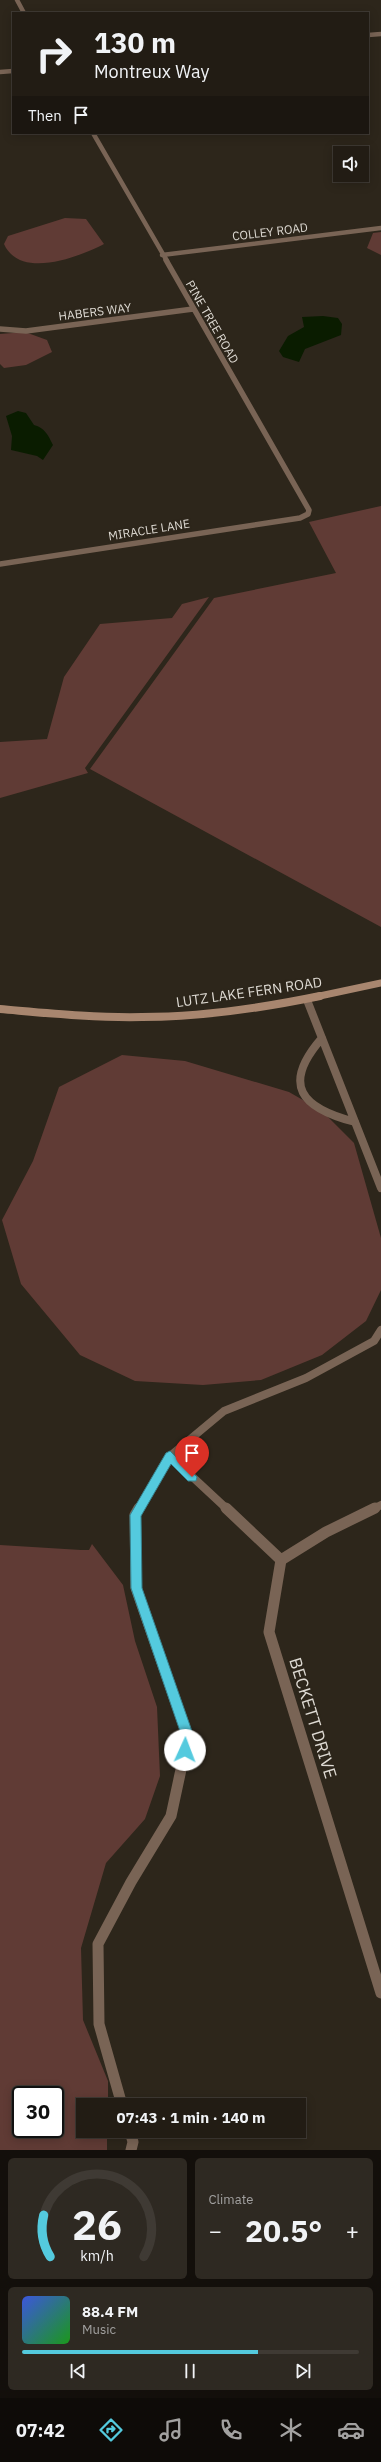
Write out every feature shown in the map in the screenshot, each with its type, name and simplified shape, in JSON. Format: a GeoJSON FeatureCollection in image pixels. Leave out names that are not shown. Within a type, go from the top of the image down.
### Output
{"type":"FeatureCollection","features":[{"type":"Feature","properties":{"kind":"main road","name":"LUTZ LAKE FERN ROAD"},"geometry":{"type":"LineString","coordinates":[[0,1009],[75,1014],[190,1015],[307,1000],[381,983]]}},
{"type":"Feature","properties":{"kind":"street"},"geometry":{"type":"LineString","coordinates":[[17,0],[23,12]]}},
{"type":"Feature","properties":{"kind":"street"},"geometry":{"type":"LineString","coordinates":[[369,35],[381,34]]}},
{"type":"Feature","properties":{"kind":"street"},"geometry":{"type":"LineString","coordinates":[[0,72],[12,71]]}},
{"type":"Feature","properties":{"kind":"street","name":"PINE TREE ROAD"},"geometry":{"type":"LineString","coordinates":[[94,134],[193,309],[309,507],[308,514],[300,518]]}},
{"type":"Feature","properties":{"kind":"street","name":"COLLEY ROAD"},"geometry":{"type":"LineString","coordinates":[[162,255],[381,228]]}},
{"type":"Feature","properties":{"kind":"street","name":"HABERS WAY"},"geometry":{"type":"LineString","coordinates":[[0,329],[26,331],[193,309]]}},
{"type":"Feature","properties":{"kind":"street","name":"MIRACLE LANE"},"geometry":{"type":"LineString","coordinates":[[0,564],[300,518]]}},
{"type":"Feature","properties":{"kind":"street"},"geometry":{"type":"LineString","coordinates":[[307,1000],[381,1188]]}},
{"type":"Feature","properties":{"kind":"street"},"geometry":{"type":"LineString","coordinates":[[322,1038],[301,1065],[300,1078],[302,1092],[314,1108],[333,1118],[355,1122]]}},
{"type":"Feature","properties":{"kind":"street"},"geometry":{"type":"LineString","coordinates":[[120,2098],[99,2024],[98,1944],[131,1882],[171,1816],[188,1737],[136,1588],[135,1515],[170,1456],[224,1411],[306,1378],[374,1341],[381,1330]]}},
{"type":"Feature","properties":{"kind":"street"},"geometry":{"type":"LineString","coordinates":[[170,1456],[281,1560],[326,1532],[381,1505]]}},
{"type":"Feature","properties":{"kind":"street","name":"BECKETT DRIVE"},"geometry":{"type":"LineString","coordinates":[[281,1560],[269,1632],[381,1993]]}},
{"type":"Feature","properties":{"kind":"street"},"geometry":{"type":"LineString","coordinates":[[131,2150],[133,2142],[132,2138]]}},
{"type":"Feature","properties":{"kind":"shaded area"},"geometry":{"type":"Polygon","coordinates":[[[65,218],[86,219],[104,244],[80,255],[66,259],[36,263],[23,261],[12,255],[4,244],[8,236],[65,218]]]}},
{"type":"Feature","properties":{"kind":"shaded area"},"geometry":{"type":"Polygon","coordinates":[[[381,232],[381,255],[367,248],[373,233],[381,232]]]}},
{"type":"Feature","properties":{"kind":"shaded area"},"geometry":{"type":"Polygon","coordinates":[[[323,316],[338,318],[342,324],[341,335],[305,349],[299,362],[283,357],[279,351],[288,336],[304,327],[302,317],[323,316]]]}},
{"type":"Feature","properties":{"kind":"shaded area"},"geometry":{"type":"Polygon","coordinates":[[[25,332],[47,340],[52,352],[26,365],[4,368],[0,364],[0,334],[25,332]]]}},
{"type":"Feature","properties":{"kind":"shaded area"},"geometry":{"type":"Polygon","coordinates":[[[18,411],[26,413],[34,425],[44,430],[48,435],[53,445],[43,460],[37,456],[11,450],[12,436],[6,416],[18,411]]]}},
{"type":"Feature","properties":{"kind":"shaded area"},"geometry":{"type":"Polygon","coordinates":[[[381,506],[381,927],[90,769],[214,598],[336,573],[309,522],[381,506]]]}},
{"type":"Feature","properties":{"kind":"shaded area"},"geometry":{"type":"Polygon","coordinates":[[[209,597],[85,768],[88,773],[0,798],[0,742],[47,739],[64,677],[100,624],[172,618],[182,604],[209,597]]]}},
{"type":"Feature","properties":{"kind":"shaded area"},"geometry":{"type":"Polygon","coordinates":[[[122,1055],[185,1061],[289,1092],[322,1111],[354,1143],[381,1238],[381,1290],[366,1321],[322,1355],[261,1380],[203,1385],[135,1381],[80,1355],[21,1284],[2,1220],[33,1161],[59,1087],[122,1055]]]}},
{"type":"Feature","properties":{"kind":"shaded area"},"geometry":{"type":"Polygon","coordinates":[[[92,1544],[123,1585],[135,1641],[157,1707],[160,1776],[145,1819],[106,1863],[81,1948],[83,2020],[108,2081],[108,2098],[76,2098],[76,2138],[107,2138],[107,2150],[0,2150],[0,1545],[89,1550],[92,1544]]]}},
{"type":"Feature","properties":{"kind":"route"},"geometry":{"type":"LineString","coordinates":[[185,1750],[188,1737],[136,1588],[135,1515],[170,1456],[192,1477]]}}]}
